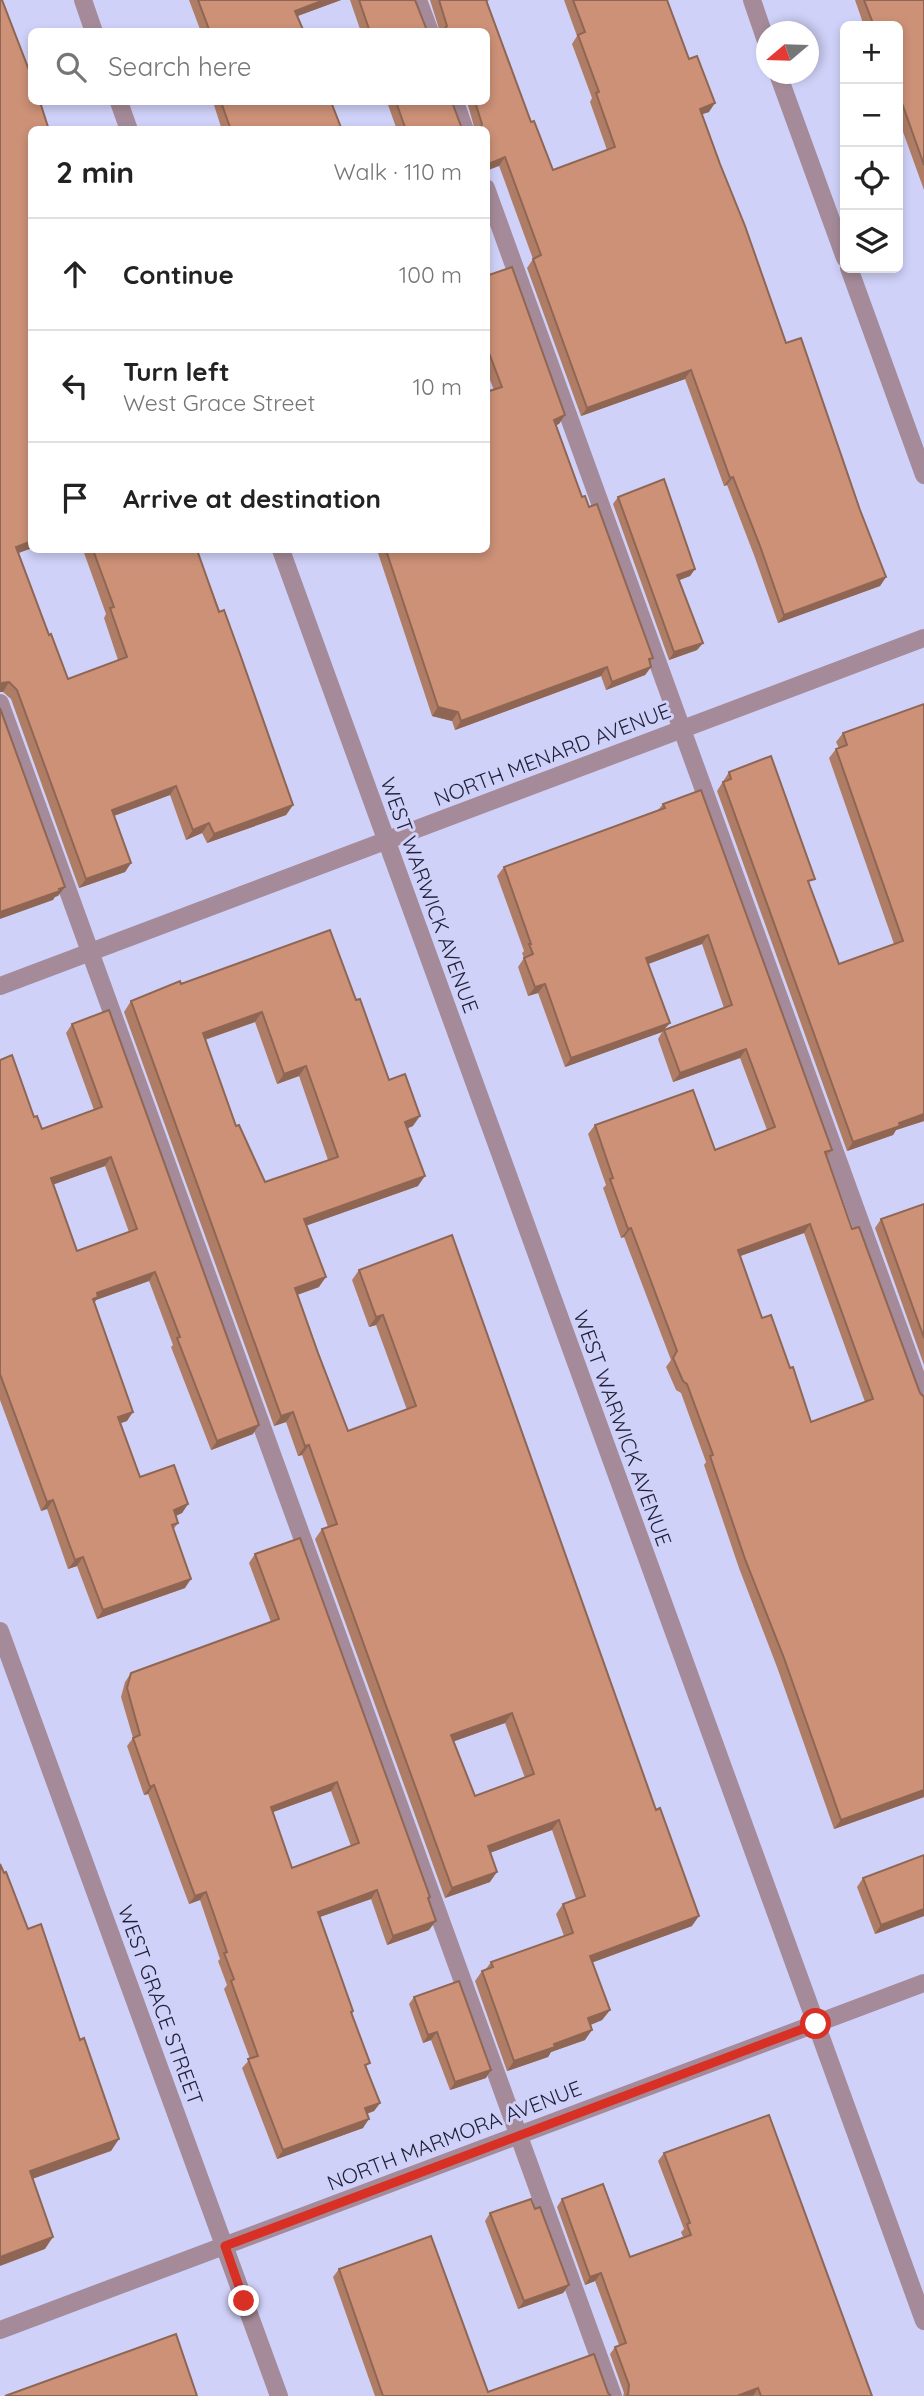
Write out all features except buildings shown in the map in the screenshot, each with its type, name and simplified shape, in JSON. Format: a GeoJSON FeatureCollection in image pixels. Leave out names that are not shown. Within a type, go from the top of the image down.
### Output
{"type":"FeatureCollection","features":[{"type":"Feature","properties":{"kind":"street"},"geometry":{"type":"LineString","coordinates":[[83,0],[93,28]]}},
{"type":"Feature","properties":{"kind":"street"},"geometry":{"type":"LineString","coordinates":[[418,0],[428,28]]}},
{"type":"Feature","properties":{"kind":"street"},"geometry":{"type":"LineString","coordinates":[[752,0],[759,21]]}},
{"type":"Feature","properties":{"kind":"street"},"geometry":{"type":"LineString","coordinates":[[782,84],[840,244]]}},
{"type":"Feature","properties":{"kind":"street"},"geometry":{"type":"LineString","coordinates":[[120,105],[128,126]]}},
{"type":"Feature","properties":{"kind":"street"},"geometry":{"type":"LineString","coordinates":[[456,105],[464,126]]}},
{"type":"Feature","properties":{"kind":"street"},"geometry":{"type":"LineString","coordinates":[[490,199],[924,1398]]}},
{"type":"Feature","properties":{"kind":"street"},"geometry":{"type":"LineString","coordinates":[[851,273],[924,475]]}},
{"type":"Feature","properties":{"kind":"street","name":"WEST WARWICK AVENUE"},"geometry":{"type":"LineString","coordinates":[[282,553],[924,2321]]}},
{"type":"Feature","properties":{"kind":"street","name":"NORTH MENARD AVENUE"},"geometry":{"type":"LineString","coordinates":[[0,986],[924,638]]}},
{"type":"Feature","properties":{"kind":"street"},"geometry":{"type":"LineString","coordinates":[[0,703],[613,2396]]}},
{"type":"Feature","properties":{"kind":"street","name":"WEST GRACE STREET"},"geometry":{"type":"LineString","coordinates":[[0,1631],[279,2396]]}},
{"type":"Feature","properties":{"kind":"street","name":"NORTH MARMORA AVENUE"},"geometry":{"type":"LineString","coordinates":[[0,2330],[924,1983]]}},
{"type":"Feature","properties":{"kind":"route"},"geometry":{"type":"LineString","coordinates":[[244,2301],[225,2246],[816,2024]]}}]}
